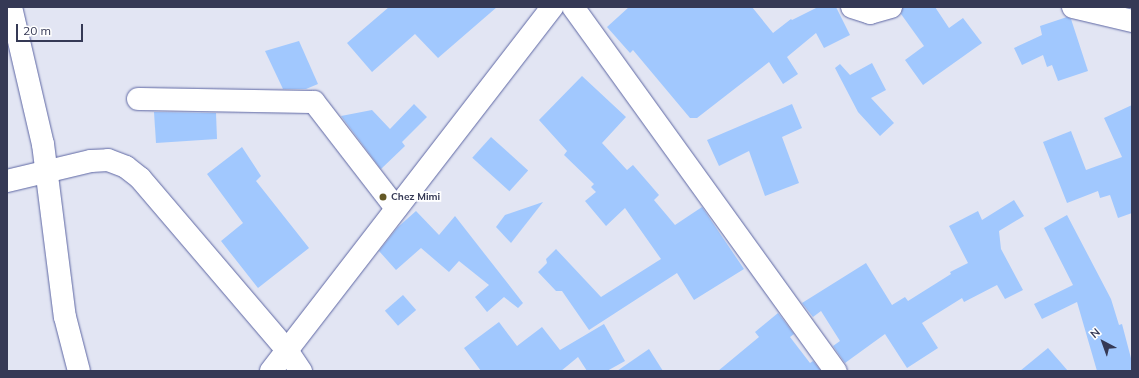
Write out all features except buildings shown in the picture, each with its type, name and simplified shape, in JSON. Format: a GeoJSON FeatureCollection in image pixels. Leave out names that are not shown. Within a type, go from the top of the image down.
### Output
{"type":"FeatureCollection","features":[{"type":"Feature","properties":{"kind":"street"},"geometry":{"type":"LineString","coordinates":[[11,7],[48,170],[65,317],[79,371]]}},
{"type":"Feature","properties":{"kind":"street"},"geometry":{"type":"LineString","coordinates":[[271,371],[286,349],[552,7]]}},
{"type":"Feature","properties":{"kind":"street"},"geometry":{"type":"LineString","coordinates":[[573,7],[836,371]]}},
{"type":"Feature","properties":{"kind":"street"},"geometry":{"type":"LineString","coordinates":[[852,7],[870,13],[891,7]]}},
{"type":"Feature","properties":{"kind":"street"},"geometry":{"type":"LineString","coordinates":[[1073,7],[1132,21]]}},
{"type":"Feature","properties":{"kind":"street"},"geometry":{"type":"LineString","coordinates":[[138,100],[314,102],[396,208]]}},
{"type":"Feature","properties":{"kind":"street"},"geometry":{"type":"LineString","coordinates":[[7,181],[48,170],[108,160],[126,166],[140,178],[286,349],[301,371]]}},
{"type":"Feature","properties":{"kind":"place","name":"Chez Mimi"},"geometry":{"type":"Point","coordinates":[383,197]}}]}
